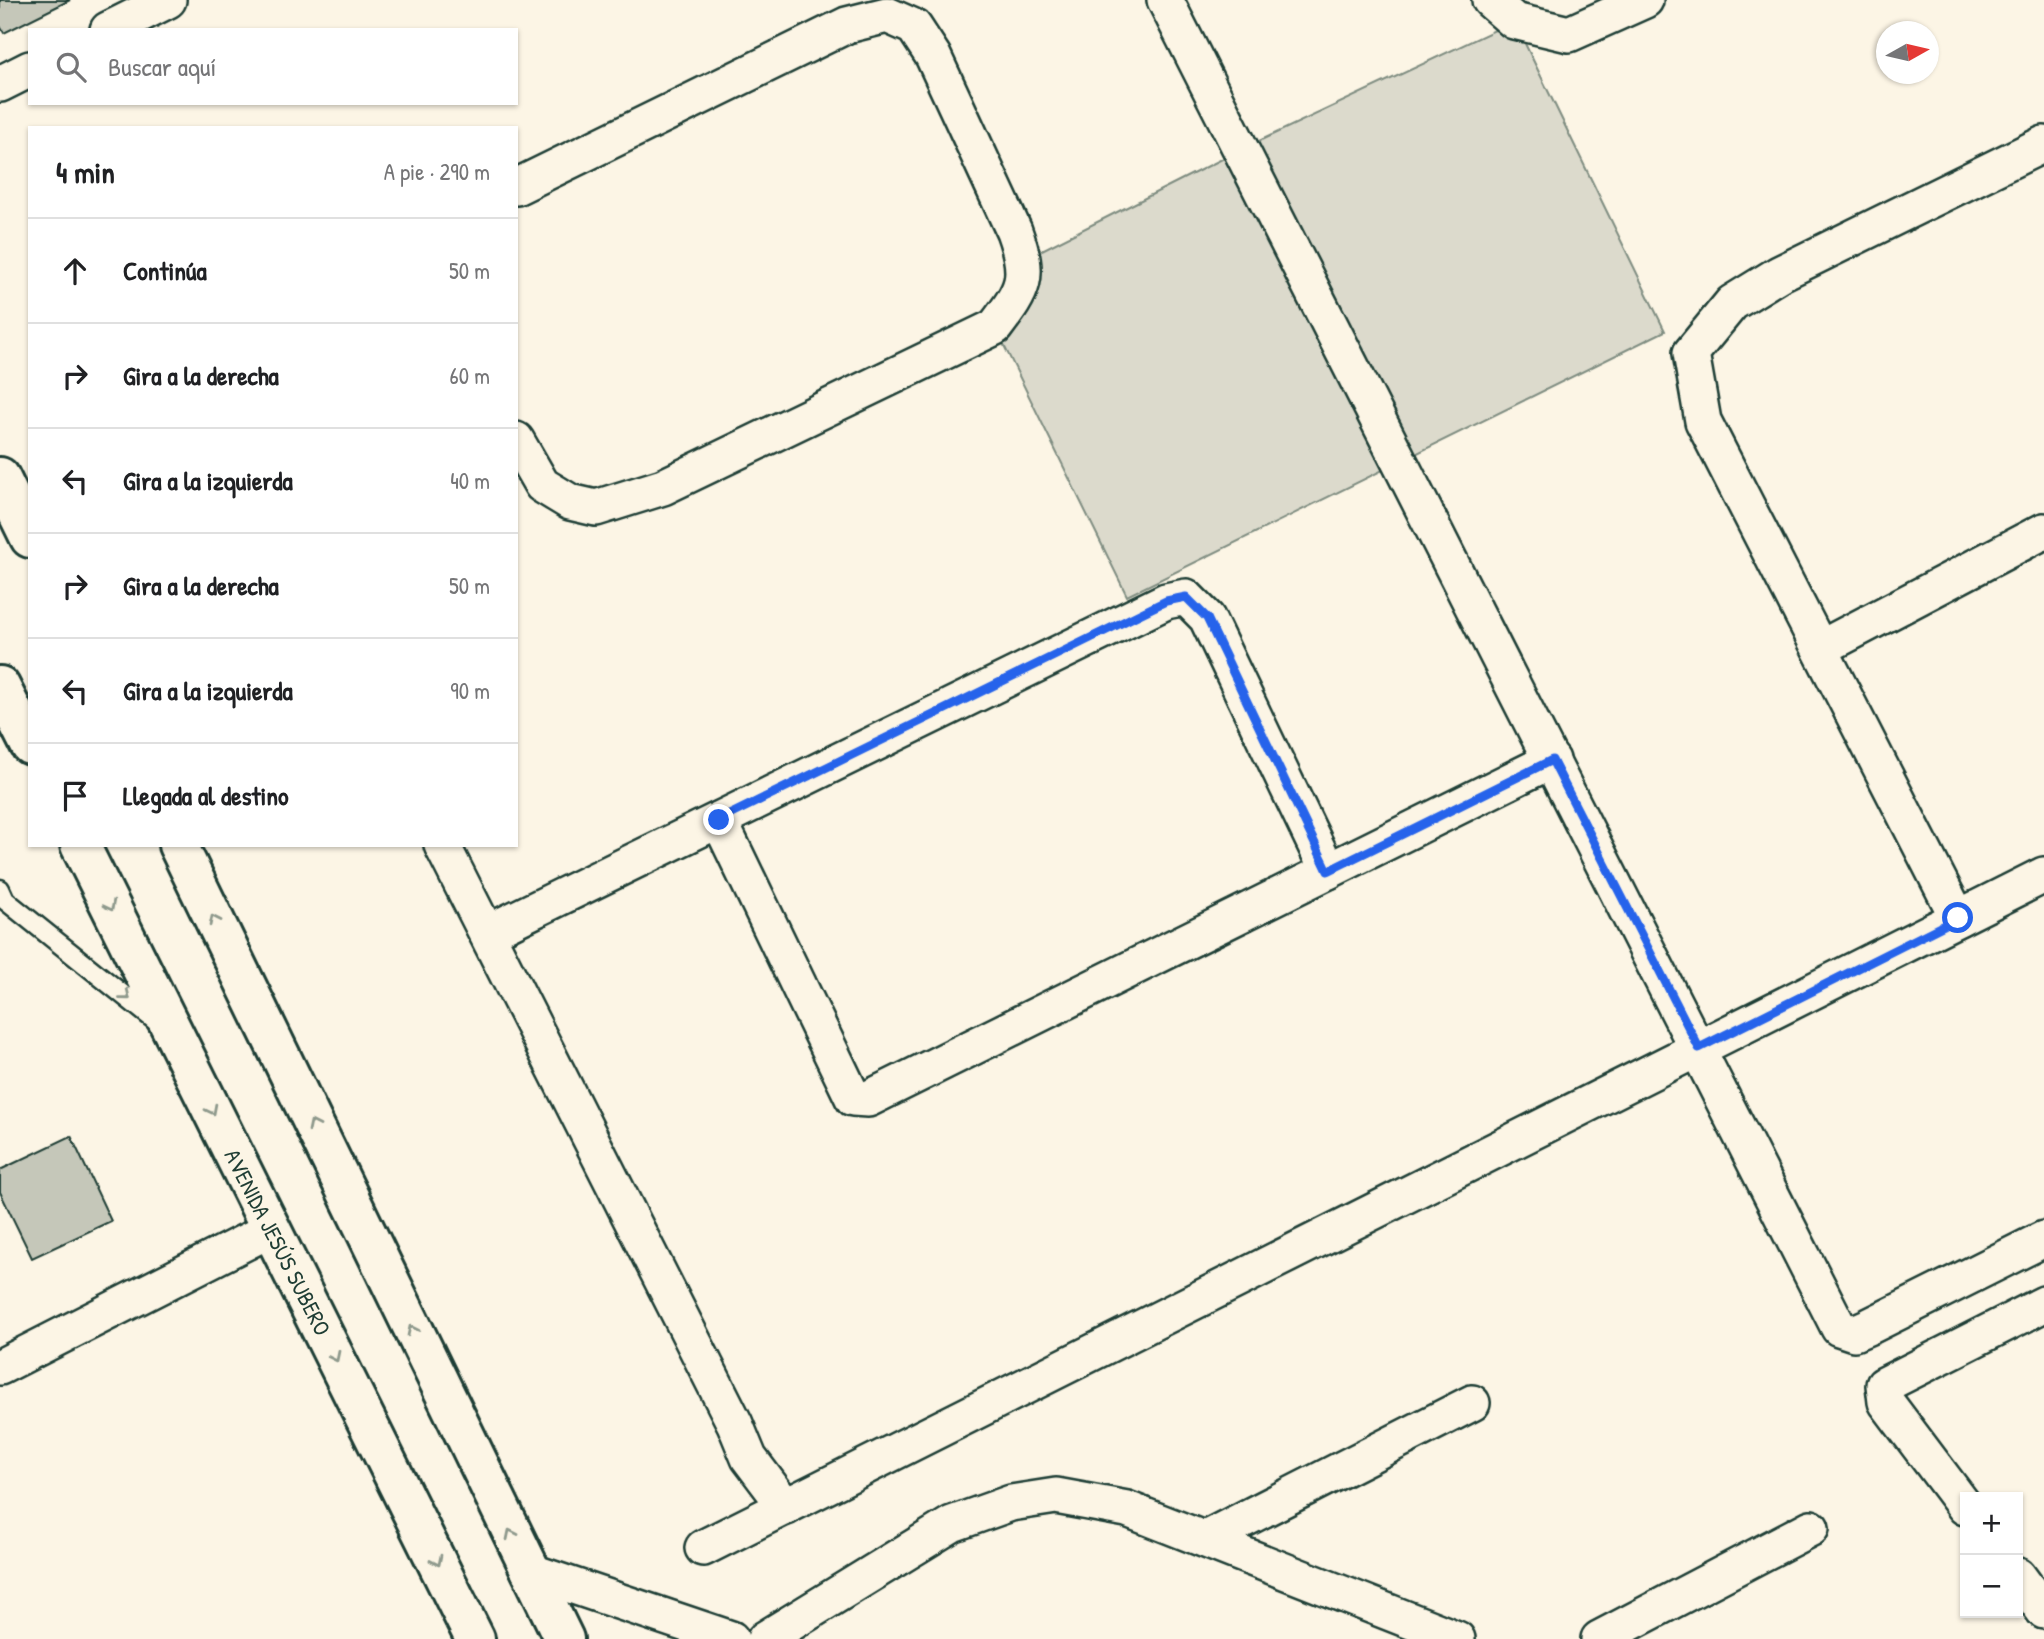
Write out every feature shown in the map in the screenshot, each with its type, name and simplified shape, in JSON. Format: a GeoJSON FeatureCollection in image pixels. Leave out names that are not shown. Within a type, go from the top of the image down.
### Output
{"type":"FeatureCollection","features":[{"type":"Feature","properties":{"kind":"main road"},"geometry":{"type":"LineString","coordinates":[[0,477],[28,534]]}},
{"type":"Feature","properties":{"kind":"main road"},"geometry":{"type":"LineString","coordinates":[[0,686],[28,741]]}},
{"type":"Feature","properties":{"kind":"main road","name":"AVENIDA JESÚS SUBERO"},"geometry":{"type":"LineString","coordinates":[[81,847],[475,1639]]}},
{"type":"Feature","properties":{"kind":"main road"},"geometry":{"type":"LineString","coordinates":[[179,847],[564,1639]]}},
{"type":"Feature","properties":{"kind":"street"},"geometry":{"type":"LineString","coordinates":[[112,28],[168,0]]}},
{"type":"Feature","properties":{"kind":"street"},"geometry":{"type":"LineString","coordinates":[[1165,0],[1839,1328],[1853,1333],[1870,1326],[2044,1239]]}},
{"type":"Feature","properties":{"kind":"street"},"geometry":{"type":"LineString","coordinates":[[1490,0],[1514,21],[1569,33],[1645,0]]}},
{"type":"Feature","properties":{"kind":"street"},"geometry":{"type":"LineString","coordinates":[[518,186],[847,25],[887,15],[914,27],[933,56],[1014,231],[1024,259],[1021,294],[995,327],[663,487],[596,508],[570,502],[542,485],[518,443]]}},
{"type":"Feature","properties":{"kind":"street"},"geometry":{"type":"LineString","coordinates":[[0,84],[28,70]]}},
{"type":"Feature","properties":{"kind":"street"},"geometry":{"type":"LineString","coordinates":[[1958,918],[1703,421],[1691,353],[1732,303],[1779,274],[2044,144]]}},
{"type":"Feature","properties":{"kind":"street"},"geometry":{"type":"LineString","coordinates":[[1821,649],[2044,531]]}},
{"type":"Feature","properties":{"kind":"street"},"geometry":{"type":"LineString","coordinates":[[487,933],[1166,601],[1186,597],[1207,618],[1328,871]]}},
{"type":"Feature","properties":{"kind":"street"},"geometry":{"type":"LineString","coordinates":[[719,820],[853,1098],[868,1099],[1552,760]]}},
{"type":"Feature","properties":{"kind":"street"},"geometry":{"type":"LineString","coordinates":[[443,847],[735,1424],[748,1458],[786,1507]]}},
{"type":"Feature","properties":{"kind":"street"},"geometry":{"type":"LineString","coordinates":[[704,1548],[2044,875]]}},
{"type":"Feature","properties":{"kind":"street"},"geometry":{"type":"LineString","coordinates":[[0,1367],[271,1229]]}},
{"type":"Feature","properties":{"kind":"street"},"geometry":{"type":"LineString","coordinates":[[1960,1500],[1885,1402],[1884,1385],[2044,1304]]}},
{"type":"Feature","properties":{"kind":"street"},"geometry":{"type":"LineString","coordinates":[[1205,1539],[1472,1403]]}},
{"type":"Feature","properties":{"kind":"street"},"geometry":{"type":"LineString","coordinates":[[765,1639],[952,1524],[1011,1503],[1056,1496],[1127,1509],[1457,1639]]}},
{"type":"Feature","properties":{"kind":"street"},"geometry":{"type":"LineString","coordinates":[[1599,1639],[1811,1528]]}},
{"type":"Feature","properties":{"kind":"street"},"geometry":{"type":"LineString","coordinates":[[529,1571],[731,1639]]}},
{"type":"Feature","properties":{"kind":"street"},"geometry":{"type":"LineString","coordinates":[[2023,1583],[2044,1611]]}},
{"type":"Feature","properties":{"kind":"lane"},"geometry":{"type":"LineString","coordinates":[[0,890],[5,900],[175,1036]]}},
{"type":"Feature","properties":{"kind":"shaded area"},"geometry":{"type":"Polygon","coordinates":[[[1514,21],[1665,331],[1127,596],[995,327],[1024,259],[1242,149],[1514,21]]]}},
{"type":"Feature","properties":{"kind":"building"},"geometry":{"type":"Polygon","coordinates":[[[0,0],[70,0],[4,33],[0,26],[0,0]]]}},
{"type":"Feature","properties":{"kind":"building"},"geometry":{"type":"Polygon","coordinates":[[[71,1136],[111,1221],[32,1258],[0,1192],[0,1170],[71,1136]]]}},
{"type":"Feature","properties":{"kind":"route"},"geometry":{"type":"LineString","coordinates":[[719,820],[1166,601],[1186,597],[1207,618],[1328,871],[1552,760],[1699,1048],[1958,918]]}}]}
